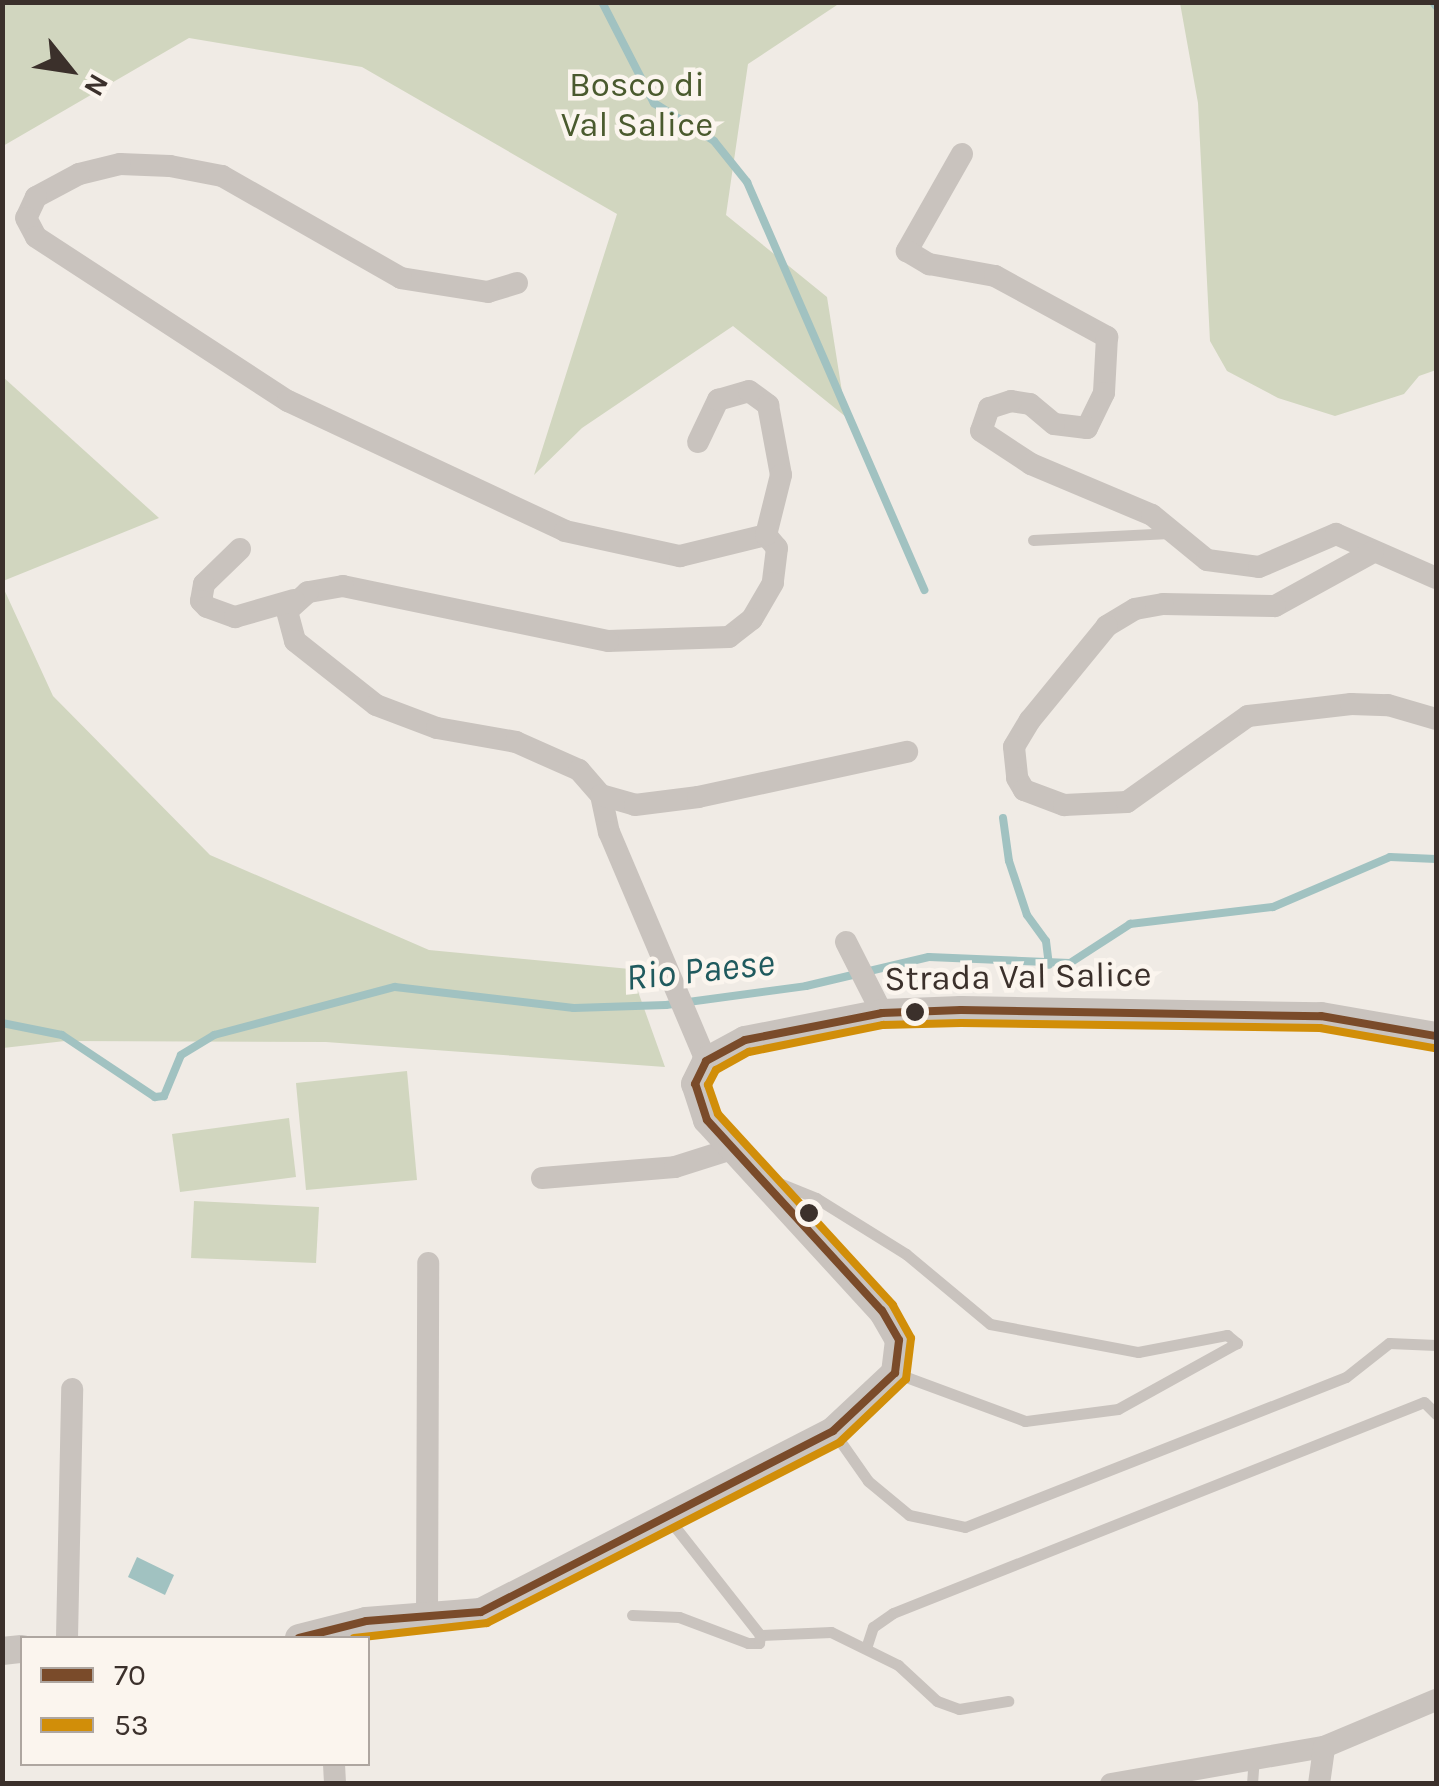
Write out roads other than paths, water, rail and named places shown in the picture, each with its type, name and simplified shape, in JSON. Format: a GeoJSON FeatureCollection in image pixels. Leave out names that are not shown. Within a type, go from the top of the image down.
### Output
{"type":"FeatureCollection","features":[{"type":"Feature","properties":{"kind":"street"},"geometry":{"type":"LineString","coordinates":[[962,154],[908,240],[907,251],[928,264],[995,276],[1106,336],[1104,392],[1087,428],[1054,424],[1030,404],[1011,400],[989,408],[980,431],[1031,464],[1122,498],[1207,560],[1259,567],[1336,534],[1436,578]]}},
{"type":"Feature","properties":{"kind":"street"},"geometry":{"type":"LineString","coordinates":[[517,283],[488,292],[401,278],[222,176],[170,166],[120,164],[79,174],[36,197],[26,218],[36,237],[288,401],[565,531],[680,556],[766,535]]}},
{"type":"Feature","properties":{"kind":"street"},"geometry":{"type":"LineString","coordinates":[[698,442],[718,400],[749,391],[768,405],[781,474],[766,535]]}},
{"type":"Feature","properties":{"kind":"street"},"geometry":{"type":"LineString","coordinates":[[240,549],[204,584],[200,601],[206,607],[236,616],[344,586],[561,635],[608,641],[729,636],[752,619],[773,583],[778,548],[766,535]]}},
{"type":"Feature","properties":{"kind":"street"},"geometry":{"type":"LineString","coordinates":[[1373,552],[1274,606],[1163,604],[1135,609],[1107,626],[1030,720],[1014,747],[1016,778],[1044,800],[1115,804],[1146,795],[1248,716],[1351,704],[1388,705],[1436,719]]}},
{"type":"Feature","properties":{"kind":"street"},"geometry":{"type":"LineString","coordinates":[[294,600],[286,620],[296,641],[376,705],[437,728],[541,750],[579,770],[601,794],[610,832],[706,1060],[696,1084],[707,1120],[729,1150],[882,1311],[899,1340],[895,1374],[833,1431],[668,1518],[481,1612],[366,1621],[318,1636]]}},
{"type":"Feature","properties":{"kind":"street"},"geometry":{"type":"LineString","coordinates":[[601,794],[635,805],[698,797],[907,752]]}},
{"type":"Feature","properties":{"kind":"street"},"geometry":{"type":"LineString","coordinates":[[857,960],[882,1014]]}},
{"type":"Feature","properties":{"kind":"street","name":"Strada Val Salice"},"geometry":{"type":"LineString","coordinates":[[706,1060],[745,1040],[882,1014],[1321,1016],[1436,1036]]}},
{"type":"Feature","properties":{"kind":"street"},"geometry":{"type":"LineString","coordinates":[[542,1178],[675,1167],[729,1150]]}},
{"type":"Feature","properties":{"kind":"street"},"geometry":{"type":"LineString","coordinates":[[428,1263],[428,1618]]}},
{"type":"Feature","properties":{"kind":"street"},"geometry":{"type":"LineString","coordinates":[[67,1636],[72,1389]]}},
{"type":"Feature","properties":{"kind":"street"},"geometry":{"type":"LineString","coordinates":[[1110,1784],[1324,1746],[1436,1700]]}},
{"type":"Feature","properties":{"kind":"street"},"geometry":{"type":"LineString","coordinates":[[1319,1784],[1324,1746]]}},
{"type":"Feature","properties":{"kind":"lane"},"geometry":{"type":"LineString","coordinates":[[1034,540],[1169,533]]}},
{"type":"Feature","properties":{"kind":"lane"},"geometry":{"type":"LineString","coordinates":[[750,1171],[816,1198],[906,1254],[990,1324],[1138,1352],[1227,1335],[1237,1343],[1118,1410],[1025,1422],[940,1385],[895,1374]]}},
{"type":"Feature","properties":{"kind":"lane"},"geometry":{"type":"LineString","coordinates":[[833,1431],[868,1482],[909,1515],[935,1524],[976,1525],[1346,1377],[1389,1343],[1436,1345]]}},
{"type":"Feature","properties":{"kind":"lane"},"geometry":{"type":"LineString","coordinates":[[867,1645],[873,1627],[892,1613],[1424,1402],[1436,1414]]}},
{"type":"Feature","properties":{"kind":"lane"},"geometry":{"type":"LineString","coordinates":[[632,1615],[679,1617],[748,1643],[759,1643],[760,1635],[668,1518]]}},
{"type":"Feature","properties":{"kind":"lane"},"geometry":{"type":"LineString","coordinates":[[760,1635],[802,1629],[867,1645],[937,1701],[960,1709],[1008,1701]]}},
{"type":"Feature","properties":{"kind":"lane"},"geometry":{"type":"LineString","coordinates":[[1252,1784],[1254,1757]]}},
{"type":"Feature","properties":{"kind":"water"},"geometry":{"type":"Polygon","coordinates":[[[137,1557],[174,1575],[165,1595],[128,1577],[137,1557]]]}},
{"type":"Feature","properties":{"kind":"waterway"},"geometry":{"type":"LineString","coordinates":[[602,2],[654,103],[714,141],[747,182],[924,590]]}},
{"type":"Feature","properties":{"kind":"waterway"},"geometry":{"type":"LineString","coordinates":[[1433,2],[1436,6]]}},
{"type":"Feature","properties":{"kind":"waterway"},"geometry":{"type":"LineString","coordinates":[[1003,818],[1009,861],[1027,915],[1046,941],[1049,965]]}},
{"type":"Feature","properties":{"kind":"waterway","name":"Rio Paese"},"geometry":{"type":"LineString","coordinates":[[2,1023],[62,1035],[155,1097],[164,1096],[181,1055],[214,1035],[395,987],[574,1008],[666,1005],[806,986],[929,957],[1070,963],[1130,924],[1273,907],[1390,857],[1436,859]]}},
{"type":"Feature","properties":{"kind":"park label","name":"Bosco di Val Salice"},"geometry":{"type":"Point","coordinates":[637,105]}}]}
